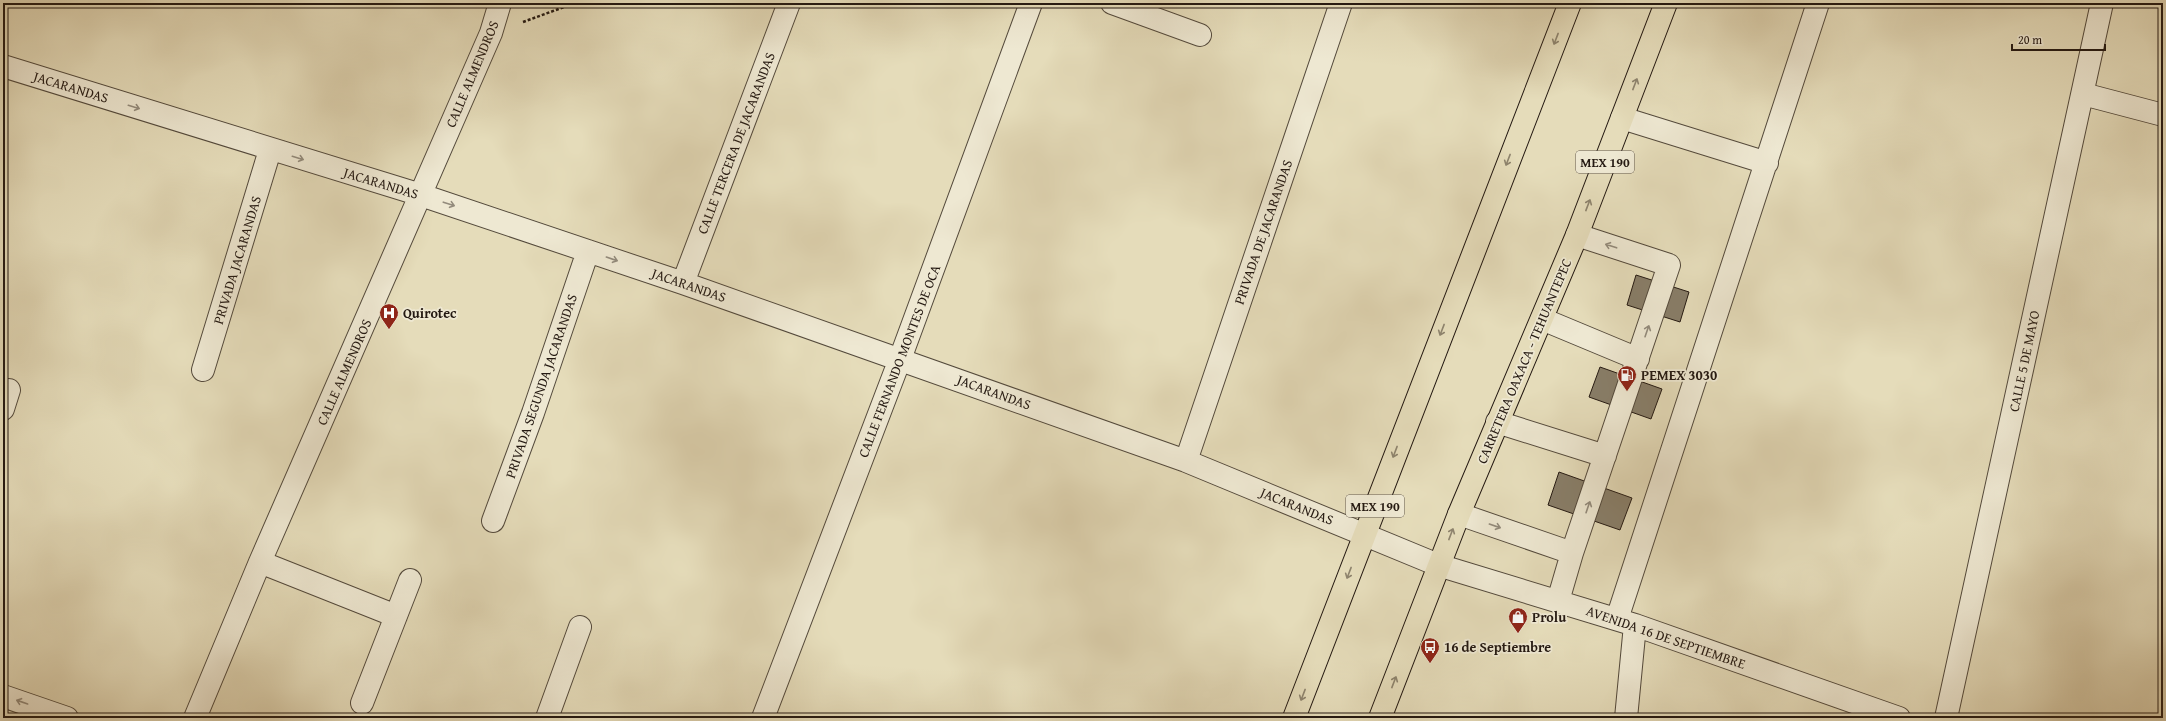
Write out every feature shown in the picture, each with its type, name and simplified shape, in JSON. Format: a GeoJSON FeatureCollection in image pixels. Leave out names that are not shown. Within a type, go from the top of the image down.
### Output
{"type":"FeatureCollection","features":[{"type":"Feature","properties":{"kind":"main road","name":"MEX 190"},"geometry":{"type":"LineString","coordinates":[[1294,718],[1570,3]]}},
{"type":"Feature","properties":{"kind":"main road","name":"CARRETERA OAXACA - TEHUANTEPEC"},"geometry":{"type":"LineString","coordinates":[[1380,718],[1459,514],[1577,235],[1666,3]]}},
{"type":"Feature","properties":{"kind":"street","name":"CALLE ALMENDROS"},"geometry":{"type":"LineString","coordinates":[[195,718],[260,562],[491,33],[500,3]]}},
{"type":"Feature","properties":{"kind":"street","name":"CALLE TERCERA DE JACARANDAS"},"geometry":{"type":"LineString","coordinates":[[683,283],[789,3]]}},
{"type":"Feature","properties":{"kind":"street","name":"CALLE FERNANDO MONTES DE OCA"},"geometry":{"type":"LineString","coordinates":[[763,718],[900,359],[1031,3]]}},
{"type":"Feature","properties":{"kind":"street"},"geometry":{"type":"LineString","coordinates":[[1112,3],[1200,35]]}},
{"type":"Feature","properties":{"kind":"street","name":"PRIVADA DE JACARANDAS"},"geometry":{"type":"LineString","coordinates":[[1186,461],[1341,3]]}},
{"type":"Feature","properties":{"kind":"street"},"geometry":{"type":"LineString","coordinates":[[1626,718],[1626,622],[1767,163],[1818,3]]}},
{"type":"Feature","properties":{"kind":"street","name":"CALLE 5 DE MAYO"},"geometry":{"type":"LineString","coordinates":[[1946,718],[2102,3]]}},
{"type":"Feature","properties":{"kind":"street","name":"JACARANDAS"},"geometry":{"type":"LineString","coordinates":[[3,66],[270,150],[421,195],[683,283],[1186,461],[1364,534]]}},
{"type":"Feature","properties":{"kind":"street"},"geometry":{"type":"LineString","coordinates":[[2083,94],[2163,115]]}},
{"type":"Feature","properties":{"kind":"street"},"geometry":{"type":"LineString","coordinates":[[1622,118],[1767,163]]}},
{"type":"Feature","properties":{"kind":"street","name":"PRIVADA JACARANDAS"},"geometry":{"type":"LineString","coordinates":[[203,370],[270,150]]}},
{"type":"Feature","properties":{"kind":"street"},"geometry":{"type":"LineString","coordinates":[[1558,601],[1572,553],[1669,265],[1577,235]]}},
{"type":"Feature","properties":{"kind":"street","name":"PRIVADA SEGUNDA JACARANDAS"},"geometry":{"type":"LineString","coordinates":[[493,521],[533,413],[588,251]]}},
{"type":"Feature","properties":{"kind":"street"},"geometry":{"type":"LineString","coordinates":[[1542,319],[1638,359]]}},
{"type":"Feature","properties":{"kind":"street"},"geometry":{"type":"LineString","coordinates":[[1497,422],[1605,456]]}},
{"type":"Feature","properties":{"kind":"street"},"geometry":{"type":"LineString","coordinates":[[1459,514],[1572,553]]}},
{"type":"Feature","properties":{"kind":"street","name":"AVENIDA 16 DE SEPTIEMBRE"},"geometry":{"type":"LineString","coordinates":[[1364,534],[1438,566],[1626,622],[1899,718]]}},
{"type":"Feature","properties":{"kind":"street"},"geometry":{"type":"LineString","coordinates":[[260,562],[396,616]]}},
{"type":"Feature","properties":{"kind":"street"},"geometry":{"type":"LineString","coordinates":[[362,703],[410,580]]}},
{"type":"Feature","properties":{"kind":"street"},"geometry":{"type":"LineString","coordinates":[[547,718],[580,627]]}},
{"type":"Feature","properties":{"kind":"street"},"geometry":{"type":"LineString","coordinates":[[3,696],[67,718]]}},
{"type":"Feature","properties":{"kind":"path"},"geometry":{"type":"LineString","coordinates":[[491,33],[575,3]]}},
{"type":"Feature","properties":{"kind":"building"},"geometry":{"type":"Polygon","coordinates":[[[1636,275],[1689,292],[1680,322],[1627,305],[1636,275]]]}},
{"type":"Feature","properties":{"kind":"building"},"geometry":{"type":"Polygon","coordinates":[[[1600,367],[1662,389],[1651,419],[1589,397],[1600,367]]]}},
{"type":"Feature","properties":{"kind":"building"},"geometry":{"type":"Polygon","coordinates":[[[1559,472],[1632,498],[1620,530],[1548,505],[1559,472]]]}},
{"type":"Feature","properties":{"kind":"place","name":"Quirotec"},"geometry":{"type":"Point","coordinates":[389,330]}},
{"type":"Feature","properties":{"kind":"place","name":"PEMEX 3030"},"geometry":{"type":"Point","coordinates":[1627,392]}},
{"type":"Feature","properties":{"kind":"place","name":"Prolu"},"geometry":{"type":"Point","coordinates":[1518,634]}},
{"type":"Feature","properties":{"kind":"place","name":"16 de Septiembre"},"geometry":{"type":"Point","coordinates":[1430,664]}}]}
